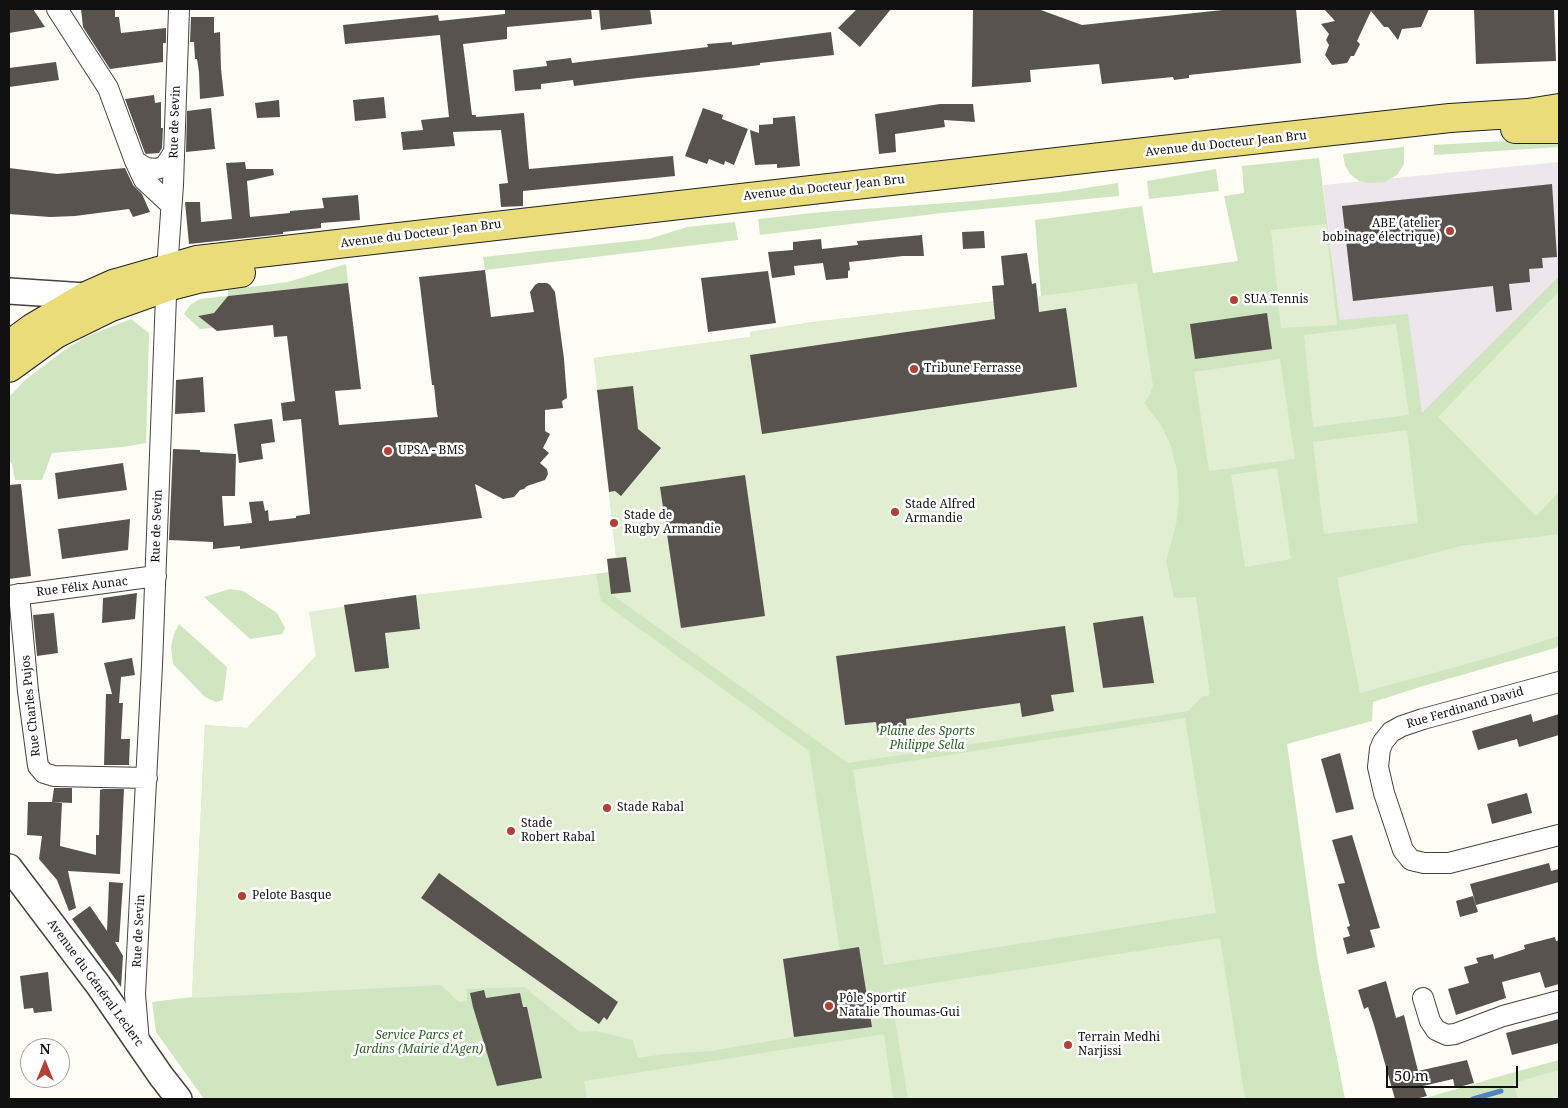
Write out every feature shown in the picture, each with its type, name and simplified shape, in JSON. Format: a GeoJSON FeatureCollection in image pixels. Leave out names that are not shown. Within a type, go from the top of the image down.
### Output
{"type":"FeatureCollection","features":[{"type":"Feature","properties":{"kind":"main road","name":"Avenue du Docteur Jean Bru"},"geometry":{"type":"LineString","coordinates":[[167,278],[197,260],[1450,118],[1528,113],[1559,108]]}},
{"type":"Feature","properties":{"kind":"main road","name":"Avenue du Docteur Jean Bru"},"geometry":{"type":"LineString","coordinates":[[1450,118],[1482,129],[1559,129]]}},
{"type":"Feature","properties":{"kind":"main road"},"geometry":{"type":"LineString","coordinates":[[9,345],[32,328],[86,296],[113,284],[167,278],[198,279],[280,268],[329,244]]}},
{"type":"Feature","properties":{"kind":"main road"},"geometry":{"type":"LineString","coordinates":[[9,368],[56,334],[167,278]]}},
{"type":"Feature","properties":{"kind":"street"},"geometry":{"type":"LineString","coordinates":[[57,9],[108,88],[144,180],[172,205]]}},
{"type":"Feature","properties":{"kind":"street","name":"Rue de Sevin"},"geometry":{"type":"LineString","coordinates":[[139,1043],[135,994],[147,778],[179,9]]}},
{"type":"Feature","properties":{"kind":"street"},"geometry":{"type":"LineString","coordinates":[[1523,130],[1559,122]]}},
{"type":"Feature","properties":{"kind":"street"},"geometry":{"type":"LineString","coordinates":[[135,161],[146,168],[165,166],[174,152]]}},
{"type":"Feature","properties":{"kind":"street"},"geometry":{"type":"LineString","coordinates":[[9,291],[86,296]]}},
{"type":"Feature","properties":{"kind":"street","name":"Rue Félix Aunac"},"geometry":{"type":"LineString","coordinates":[[14,595],[156,576]]}},
{"type":"Feature","properties":{"kind":"street","name":"Rue Charles Pujos"},"geometry":{"type":"LineString","coordinates":[[14,595],[38,766],[44,773],[54,776],[147,778]]}},
{"type":"Feature","properties":{"kind":"street","name":"Rue Ferdinand David"},"geometry":{"type":"LineString","coordinates":[[1559,682],[1402,726],[1391,732],[1383,742],[1380,749],[1378,767],[1384,793],[1403,850],[1411,860],[1424,864],[1449,863],[1559,835]]}},
{"type":"Feature","properties":{"kind":"street","name":"Avenue du Général Leclerc"},"geometry":{"type":"LineString","coordinates":[[9,866],[99,986],[179,1099]]}},
{"type":"Feature","properties":{"kind":"street"},"geometry":{"type":"LineString","coordinates":[[1423,998],[1430,1021],[1436,1030],[1447,1035],[1455,1034],[1503,1016],[1559,1001]]}},
{"type":"Feature","properties":{"kind":"shaded area"},"geometry":{"type":"Polygon","coordinates":[[[1559,162],[1559,276],[1422,414],[1340,320],[1323,185],[1559,162]]]}},
{"type":"Feature","properties":{"kind":"green space"},"geometry":{"type":"Polygon","coordinates":[[[1559,138],[1559,147],[1434,155],[1434,145],[1559,138]]]}},
{"type":"Feature","properties":{"kind":"green space"},"geometry":{"type":"Polygon","coordinates":[[[1404,147],[1404,164],[1397,175],[1385,182],[1368,183],[1359,181],[1350,174],[1345,165],[1343,154],[1404,147]]]}},
{"type":"Feature","properties":{"kind":"green space","name":"Plaine des Sports Philippe Sella"},"geometry":{"type":"Polygon","coordinates":[[[1319,158],[1340,320],[1408,314],[1422,413],[1559,276],[1559,647],[1373,702],[1372,721],[1287,744],[1318,963],[1345,1099],[204,1099],[156,1032],[152,1002],[192,997],[205,725],[247,728],[316,656],[423,598],[609,572],[607,559],[616,557],[594,358],[750,337],[750,332],[813,322],[1041,296],[1035,220],[1142,206],[1153,273],[1238,261],[1224,196],[1244,193],[1242,166],[1319,158]]]}},
{"type":"Feature","properties":{"kind":"green space"},"geometry":{"type":"Polygon","coordinates":[[[1216,169],[1219,191],[1149,199],[1147,181],[1216,169]]]}},
{"type":"Feature","properties":{"kind":"green space"},"geometry":{"type":"Polygon","coordinates":[[[1118,183],[1119,196],[942,213],[760,235],[758,219],[822,212],[974,201],[1060,192],[1118,183]]]}},
{"type":"Feature","properties":{"kind":"green space"},"geometry":{"type":"Polygon","coordinates":[[[735,222],[738,240],[485,270],[483,257],[649,239],[687,227],[735,222]]]}},
{"type":"Feature","properties":{"kind":"green space"},"geometry":{"type":"Polygon","coordinates":[[[1326,224],[1337,325],[1281,328],[1271,230],[1326,224]]]}},
{"type":"Feature","properties":{"kind":"green space"},"geometry":{"type":"Polygon","coordinates":[[[346,264],[348,283],[228,296],[228,290],[288,282],[346,264]]]}},
{"type":"Feature","properties":{"kind":"green space","name":"Stade Alfred Armandie"},"geometry":{"type":"Polygon","coordinates":[[[1137,283],[1153,386],[1144,403],[1161,425],[1171,446],[1177,471],[1179,500],[1176,525],[1166,561],[1174,598],[1196,597],[1210,695],[1202,697],[1188,711],[848,763],[611,594],[607,559],[616,557],[594,358],[750,337],[750,332],[813,322],[1137,283]]]}},
{"type":"Feature","properties":{"kind":"green space"},"geometry":{"type":"Polygon","coordinates":[[[1559,291],[1559,492],[1536,516],[1438,417],[1559,291]]]}},
{"type":"Feature","properties":{"kind":"green space"},"geometry":{"type":"Polygon","coordinates":[[[228,296],[214,313],[198,316],[213,328],[200,329],[184,314],[190,305],[200,299],[228,296]]]}},
{"type":"Feature","properties":{"kind":"green space"},"geometry":{"type":"Polygon","coordinates":[[[131,319],[149,333],[146,443],[123,447],[52,453],[42,480],[15,480],[12,464],[9,460],[9,397],[25,380],[70,346],[88,336],[131,319]]]}},
{"type":"Feature","properties":{"kind":"green space"},"geometry":{"type":"Polygon","coordinates":[[[1396,324],[1409,415],[1313,427],[1304,335],[1396,324]]]}},
{"type":"Feature","properties":{"kind":"green space"},"geometry":{"type":"Polygon","coordinates":[[[1280,359],[1295,459],[1209,471],[1194,372],[1280,359]]]}},
{"type":"Feature","properties":{"kind":"green space"},"geometry":{"type":"Polygon","coordinates":[[[1407,430],[1418,523],[1324,534],[1313,442],[1407,430]]]}},
{"type":"Feature","properties":{"kind":"green space"},"geometry":{"type":"Polygon","coordinates":[[[1277,468],[1291,559],[1245,567],[1231,475],[1277,468]]]}},
{"type":"Feature","properties":{"kind":"green space"},"geometry":{"type":"Polygon","coordinates":[[[1559,534],[1559,636],[1492,657],[1360,693],[1337,578],[1461,546],[1559,534]]]}},
{"type":"Feature","properties":{"kind":"green space","name":"Stade Robert Rabal"},"geometry":{"type":"Polygon","coordinates":[[[596,574],[601,601],[809,751],[840,951],[783,960],[794,1037],[711,1051],[638,1058],[633,1040],[596,1031],[580,1032],[524,987],[467,989],[467,1001],[459,1002],[441,985],[192,998],[205,725],[247,728],[316,657],[309,612],[416,595],[596,574]]]}},
{"type":"Feature","properties":{"kind":"green space"},"geometry":{"type":"Polygon","coordinates":[[[230,589],[243,591],[277,613],[285,628],[282,634],[250,639],[204,597],[230,589]]]}},
{"type":"Feature","properties":{"kind":"green space"},"geometry":{"type":"Polygon","coordinates":[[[179,624],[227,667],[223,700],[216,702],[205,697],[173,664],[171,647],[179,624]]]}},
{"type":"Feature","properties":{"kind":"green space"},"geometry":{"type":"Polygon","coordinates":[[[1185,718],[1216,913],[884,965],[853,770],[1185,718]]]}},
{"type":"Feature","properties":{"kind":"green space","name":"Terrain Medhi Narjissi"},"geometry":{"type":"Polygon","coordinates":[[[1220,938],[1245,1099],[908,1099],[890,990],[1220,938]]]}},
{"type":"Feature","properties":{"kind":"green space"},"geometry":{"type":"Polygon","coordinates":[[[884,1034],[893,1099],[587,1099],[584,1081],[884,1034]]]}},
{"type":"Feature","properties":{"kind":"green space"},"geometry":{"type":"Polygon","coordinates":[[[1559,1060],[1559,1099],[1422,1099],[1511,1073],[1559,1060]]]}},
{"type":"Feature","properties":{"kind":"green space"},"geometry":{"type":"Polygon","coordinates":[[[1559,1070],[1559,1099],[1518,1099],[1513,1083],[1559,1070]]]}},
{"type":"Feature","properties":{"kind":"building"},"geometry":{"type":"Polygon","coordinates":[[[9,9],[33,9],[45,27],[9,33],[9,9]]]}},
{"type":"Feature","properties":{"kind":"building"},"geometry":{"type":"Polygon","coordinates":[[[81,9],[115,9],[115,17],[119,17],[121,33],[166,28],[166,43],[163,43],[163,62],[110,69],[83,27],[81,9]]]}},
{"type":"Feature","properties":{"kind":"building"},"geometry":{"type":"Polygon","coordinates":[[[505,9],[591,9],[592,19],[507,27],[507,39],[463,44],[472,115],[476,115],[476,117],[524,113],[529,169],[673,156],[675,176],[523,191],[523,206],[501,207],[499,184],[508,183],[501,130],[453,132],[455,146],[403,150],[401,132],[423,130],[421,120],[449,117],[440,35],[345,44],[343,25],[438,15],[439,21],[505,14],[505,9]]]}},
{"type":"Feature","properties":{"kind":"building"},"geometry":{"type":"Polygon","coordinates":[[[599,9],[650,9],[652,24],[601,30],[599,9]]]}},
{"type":"Feature","properties":{"kind":"building"},"geometry":{"type":"Polygon","coordinates":[[[857,9],[891,9],[860,47],[838,28],[857,9]]]}},
{"type":"Feature","properties":{"kind":"building"},"geometry":{"type":"Polygon","coordinates":[[[973,9],[1038,9],[1082,25],[1232,9],[1296,9],[1301,63],[1189,75],[1189,78],[1174,80],[1173,77],[1102,84],[1099,64],[1030,70],[1031,82],[972,87],[973,9]]]}},
{"type":"Feature","properties":{"kind":"building"},"geometry":{"type":"Polygon","coordinates":[[[1324,9],[1429,9],[1421,27],[1402,29],[1398,40],[1388,27],[1384,27],[1371,11],[1357,41],[1360,44],[1354,56],[1351,56],[1347,63],[1332,65],[1325,55],[1329,45],[1326,40],[1329,34],[1321,24],[1335,21],[1324,9]]]}},
{"type":"Feature","properties":{"kind":"building"},"geometry":{"type":"Polygon","coordinates":[[[1474,9],[1554,9],[1556,61],[1476,64],[1474,9]]]}},
{"type":"Feature","properties":{"kind":"building"},"geometry":{"type":"Polygon","coordinates":[[[191,17],[214,17],[214,33],[220,32],[224,96],[200,99],[197,59],[195,59],[194,42],[190,42],[191,17]]]}},
{"type":"Feature","properties":{"kind":"building"},"geometry":{"type":"Polygon","coordinates":[[[831,32],[834,55],[574,86],[573,80],[541,84],[541,89],[515,91],[513,70],[547,66],[546,61],[571,58],[572,63],[708,47],[707,44],[732,42],[732,45],[831,32]]]}},
{"type":"Feature","properties":{"kind":"building"},"geometry":{"type":"Polygon","coordinates":[[[56,62],[59,80],[9,87],[9,68],[56,62]]]}},
{"type":"Feature","properties":{"kind":"building"},"geometry":{"type":"Polygon","coordinates":[[[154,95],[155,103],[161,102],[162,148],[159,153],[146,154],[125,99],[154,95]]]}},
{"type":"Feature","properties":{"kind":"building"},"geometry":{"type":"Polygon","coordinates":[[[384,97],[386,118],[355,121],[353,100],[384,97]]]}},
{"type":"Feature","properties":{"kind":"building"},"geometry":{"type":"Polygon","coordinates":[[[279,100],[280,117],[257,118],[255,103],[279,100]]]}},
{"type":"Feature","properties":{"kind":"building"},"geometry":{"type":"Polygon","coordinates":[[[940,104],[973,104],[975,122],[944,120],[945,127],[895,134],[896,152],[879,154],[875,114],[940,104]]]}},
{"type":"Feature","properties":{"kind":"building"},"geometry":{"type":"Polygon","coordinates":[[[211,108],[215,149],[186,152],[187,111],[211,108]]]}},
{"type":"Feature","properties":{"kind":"building"},"geometry":{"type":"Polygon","coordinates":[[[703,108],[723,115],[722,119],[748,129],[734,165],[725,161],[724,165],[709,159],[707,164],[685,156],[703,108]]]}},
{"type":"Feature","properties":{"kind":"building"},"geometry":{"type":"Polygon","coordinates":[[[795,116],[800,166],[777,168],[777,164],[755,165],[750,130],[759,133],[759,125],[773,124],[773,118],[795,116]]]}},
{"type":"Feature","properties":{"kind":"building"},"geometry":{"type":"Polygon","coordinates":[[[245,162],[246,169],[273,169],[274,175],[247,181],[250,217],[324,208],[322,198],[358,195],[360,220],[321,223],[321,228],[283,232],[283,234],[189,244],[185,202],[200,202],[201,222],[232,219],[226,163],[245,162]]]}},
{"type":"Feature","properties":{"kind":"building"},"geometry":{"type":"Polygon","coordinates":[[[9,168],[57,174],[125,168],[133,185],[142,194],[150,212],[133,217],[129,209],[75,216],[50,217],[9,214],[9,168]]]}},
{"type":"Feature","properties":{"kind":"building","name":"ABE (atelier bobinage électrique)"},"geometry":{"type":"Polygon","coordinates":[[[1552,184],[1557,257],[1542,258],[1543,268],[1529,269],[1530,282],[1509,284],[1512,310],[1496,312],[1493,286],[1353,301],[1342,206],[1552,184]]]}},
{"type":"Feature","properties":{"kind":"building"},"geometry":{"type":"Polygon","coordinates":[[[984,231],[985,248],[963,249],[962,232],[984,231]]]}},
{"type":"Feature","properties":{"kind":"building"},"geometry":{"type":"Polygon","coordinates":[[[922,235],[924,256],[903,256],[849,262],[848,278],[826,280],[823,263],[794,266],[795,275],[772,278],[768,252],[793,250],[793,242],[821,239],[822,249],[858,245],[857,241],[922,235]]]}},
{"type":"Feature","properties":{"kind":"building","name":"Tribune Ferrasse"},"geometry":{"type":"Polygon","coordinates":[[[1027,253],[1032,284],[1036,283],[1039,312],[1066,308],[1077,387],[762,434],[750,355],[995,319],[992,286],[1004,285],[1001,256],[1027,253]]]}},
{"type":"Feature","properties":{"kind":"building"},"geometry":{"type":"Polygon","coordinates":[[[485,270],[491,317],[534,312],[530,292],[538,283],[547,283],[555,292],[567,398],[562,401],[563,408],[545,410],[545,431],[550,434],[543,448],[549,453],[540,463],[547,469],[548,474],[545,480],[527,486],[514,497],[503,499],[475,484],[482,518],[240,549],[240,546],[213,549],[213,542],[169,540],[173,449],[236,454],[235,496],[222,496],[224,526],[252,523],[249,502],[263,501],[265,511],[268,510],[269,521],[296,518],[296,516],[310,514],[301,419],[283,421],[281,403],[295,401],[287,336],[274,337],[273,325],[217,331],[198,316],[214,313],[228,296],[348,283],[361,389],[335,391],[339,425],[438,417],[434,385],[432,385],[419,277],[485,270]]]}},
{"type":"Feature","properties":{"kind":"building"},"geometry":{"type":"Polygon","coordinates":[[[768,271],[776,323],[708,332],[701,278],[768,271]]]}},
{"type":"Feature","properties":{"kind":"building"},"geometry":{"type":"Polygon","coordinates":[[[1267,313],[1272,349],[1195,359],[1190,324],[1267,313]]]}},
{"type":"Feature","properties":{"kind":"building"},"geometry":{"type":"Polygon","coordinates":[[[203,377],[205,412],[175,414],[176,380],[203,377]]]}},
{"type":"Feature","properties":{"kind":"building"},"geometry":{"type":"Polygon","coordinates":[[[633,386],[638,429],[661,448],[621,496],[615,491],[609,492],[597,390],[633,386]]]}},
{"type":"Feature","properties":{"kind":"building"},"geometry":{"type":"Polygon","coordinates":[[[272,419],[275,442],[261,444],[263,459],[239,463],[234,424],[272,419]]]}},
{"type":"Feature","properties":{"kind":"building"},"geometry":{"type":"Polygon","coordinates":[[[123,463],[127,490],[58,499],[55,473],[123,463]]]}},
{"type":"Feature","properties":{"kind":"building"},"geometry":{"type":"Polygon","coordinates":[[[745,475],[765,616],[681,628],[660,487],[745,475]]]}},
{"type":"Feature","properties":{"kind":"building"},"geometry":{"type":"Polygon","coordinates":[[[21,484],[31,576],[9,579],[9,485],[21,484]]]}},
{"type":"Feature","properties":{"kind":"building"},"geometry":{"type":"Polygon","coordinates":[[[130,519],[128,550],[62,559],[58,529],[130,519]]]}},
{"type":"Feature","properties":{"kind":"building"},"geometry":{"type":"Polygon","coordinates":[[[626,557],[631,592],[611,594],[607,559],[626,557]]]}},
{"type":"Feature","properties":{"kind":"building"},"geometry":{"type":"Polygon","coordinates":[[[137,593],[135,619],[102,623],[103,598],[137,593]]]}},
{"type":"Feature","properties":{"kind":"building"},"geometry":{"type":"Polygon","coordinates":[[[416,595],[420,629],[385,633],[389,668],[355,672],[344,605],[416,595]]]}},
{"type":"Feature","properties":{"kind":"building"},"geometry":{"type":"Polygon","coordinates":[[[54,613],[58,653],[37,656],[33,615],[54,613]]]}},
{"type":"Feature","properties":{"kind":"building"},"geometry":{"type":"Polygon","coordinates":[[[1143,616],[1154,683],[1103,688],[1093,623],[1143,616]]]}},
{"type":"Feature","properties":{"kind":"building"},"geometry":{"type":"Polygon","coordinates":[[[1065,626],[1074,692],[1051,695],[1054,711],[1022,717],[1020,703],[906,719],[907,733],[878,737],[876,722],[845,725],[836,656],[1065,626]]]}},
{"type":"Feature","properties":{"kind":"building"},"geometry":{"type":"Polygon","coordinates":[[[132,658],[135,675],[121,677],[119,703],[123,703],[121,739],[130,739],[129,765],[104,765],[106,694],[112,694],[104,663],[132,658]]]}},
{"type":"Feature","properties":{"kind":"building"},"geometry":{"type":"Polygon","coordinates":[[[1531,714],[1533,722],[1559,714],[1559,735],[1519,747],[1517,739],[1478,750],[1472,731],[1531,714]]]}},
{"type":"Feature","properties":{"kind":"building"},"geometry":{"type":"Polygon","coordinates":[[[1340,753],[1354,809],[1336,813],[1321,759],[1340,753]]]}},
{"type":"Feature","properties":{"kind":"building"},"geometry":{"type":"Polygon","coordinates":[[[54,788],[72,788],[72,803],[52,802],[54,788]]]}},
{"type":"Feature","properties":{"kind":"building"},"geometry":{"type":"Polygon","coordinates":[[[124,789],[120,874],[68,871],[76,908],[69,911],[57,880],[39,859],[42,836],[27,835],[28,802],[62,802],[60,846],[96,855],[96,835],[99,835],[100,790],[124,789]]]}},
{"type":"Feature","properties":{"kind":"building"},"geometry":{"type":"Polygon","coordinates":[[[1527,793],[1532,813],[1492,824],[1487,804],[1527,793]]]}},
{"type":"Feature","properties":{"kind":"building"},"geometry":{"type":"Polygon","coordinates":[[[1352,835],[1380,928],[1370,930],[1375,947],[1347,954],[1343,938],[1350,936],[1347,927],[1350,926],[1338,884],[1345,883],[1332,840],[1352,835]]]}},
{"type":"Feature","properties":{"kind":"building"},"geometry":{"type":"Polygon","coordinates":[[[1549,863],[1551,871],[1559,869],[1559,882],[1476,905],[1470,884],[1549,863]]]}},
{"type":"Feature","properties":{"kind":"building"},"geometry":{"type":"Polygon","coordinates":[[[439,873],[618,1002],[607,1020],[604,1017],[599,1024],[421,898],[439,873]]]}},
{"type":"Feature","properties":{"kind":"building"},"geometry":{"type":"Polygon","coordinates":[[[109,882],[123,883],[119,942],[115,942],[123,956],[121,987],[72,919],[90,906],[107,931],[109,882]]]}},
{"type":"Feature","properties":{"kind":"building"},"geometry":{"type":"Polygon","coordinates":[[[1473,896],[1478,912],[1460,917],[1456,901],[1473,896]]]}},
{"type":"Feature","properties":{"kind":"building"},"geometry":{"type":"Polygon","coordinates":[[[1555,937],[1556,941],[1559,940],[1559,984],[1545,988],[1540,972],[1502,982],[1506,998],[1456,1015],[1448,989],[1469,983],[1464,967],[1478,963],[1476,958],[1493,954],[1494,959],[1525,949],[1524,945],[1555,937]]]}},
{"type":"Feature","properties":{"kind":"building","name":"Pôle Sportif Natalie Thoumas-Gui"},"geometry":{"type":"Polygon","coordinates":[[[859,947],[872,1027],[794,1037],[783,959],[859,947]]]}},
{"type":"Feature","properties":{"kind":"building"},"geometry":{"type":"Polygon","coordinates":[[[48,972],[52,1011],[34,1013],[33,1008],[24,1009],[20,976],[48,972]]]}},
{"type":"Feature","properties":{"kind":"building"},"geometry":{"type":"Polygon","coordinates":[[[1386,981],[1396,1018],[1404,1015],[1418,1071],[1467,1060],[1474,1083],[1455,1088],[1453,1079],[1423,1086],[1427,1096],[1415,1099],[1395,1099],[1368,1007],[1364,1009],[1358,990],[1386,981]]]}},
{"type":"Feature","properties":{"kind":"building"},"geometry":{"type":"Polygon","coordinates":[[[484,990],[486,998],[520,993],[523,1007],[527,1007],[542,1078],[497,1086],[470,993],[484,990]]]}},
{"type":"Feature","properties":{"kind":"building"},"geometry":{"type":"Polygon","coordinates":[[[1559,1019],[1559,1043],[1512,1055],[1506,1033],[1559,1019]]]}},
{"type":"Feature","properties":{"kind":"waterway"},"geometry":{"type":"LineString","coordinates":[[1473,1099],[1501,1091]]}},
{"type":"Feature","properties":{"kind":"place","name":"ABE (atelier bobinage électrique)"},"geometry":{"type":"Point","coordinates":[1450,231]}},
{"type":"Feature","properties":{"kind":"place","name":"SUA Tennis"},"geometry":{"type":"Point","coordinates":[1234,300]}},
{"type":"Feature","properties":{"kind":"place","name":"Tribune Ferrasse"},"geometry":{"type":"Point","coordinates":[914,369]}},
{"type":"Feature","properties":{"kind":"place","name":"UPSA - BMS"},"geometry":{"type":"Point","coordinates":[388,451]}},
{"type":"Feature","properties":{"kind":"place","name":"Stade Alfred Armandie"},"geometry":{"type":"Point","coordinates":[895,512]}},
{"type":"Feature","properties":{"kind":"place","name":"Stade de Rugby Armandie"},"geometry":{"type":"Point","coordinates":[614,523]}},
{"type":"Feature","properties":{"kind":"place","name":"Stade Rabal"},"geometry":{"type":"Point","coordinates":[607,808]}},
{"type":"Feature","properties":{"kind":"place","name":"Stade Robert Rabal"},"geometry":{"type":"Point","coordinates":[511,831]}},
{"type":"Feature","properties":{"kind":"place","name":"Pelote Basque"},"geometry":{"type":"Point","coordinates":[242,896]}},
{"type":"Feature","properties":{"kind":"place","name":"Pôle Sportif Natalie Thoumas-Gui"},"geometry":{"type":"Point","coordinates":[829,1006]}},
{"type":"Feature","properties":{"kind":"place","name":"Terrain Medhi Narjissi"},"geometry":{"type":"Point","coordinates":[1068,1045]}},
{"type":"Feature","properties":{"kind":"park label","name":"Service Parcs et Jardins (Mairie d'Agen)"},"geometry":{"type":"Point","coordinates":[419,1043]}}]}
